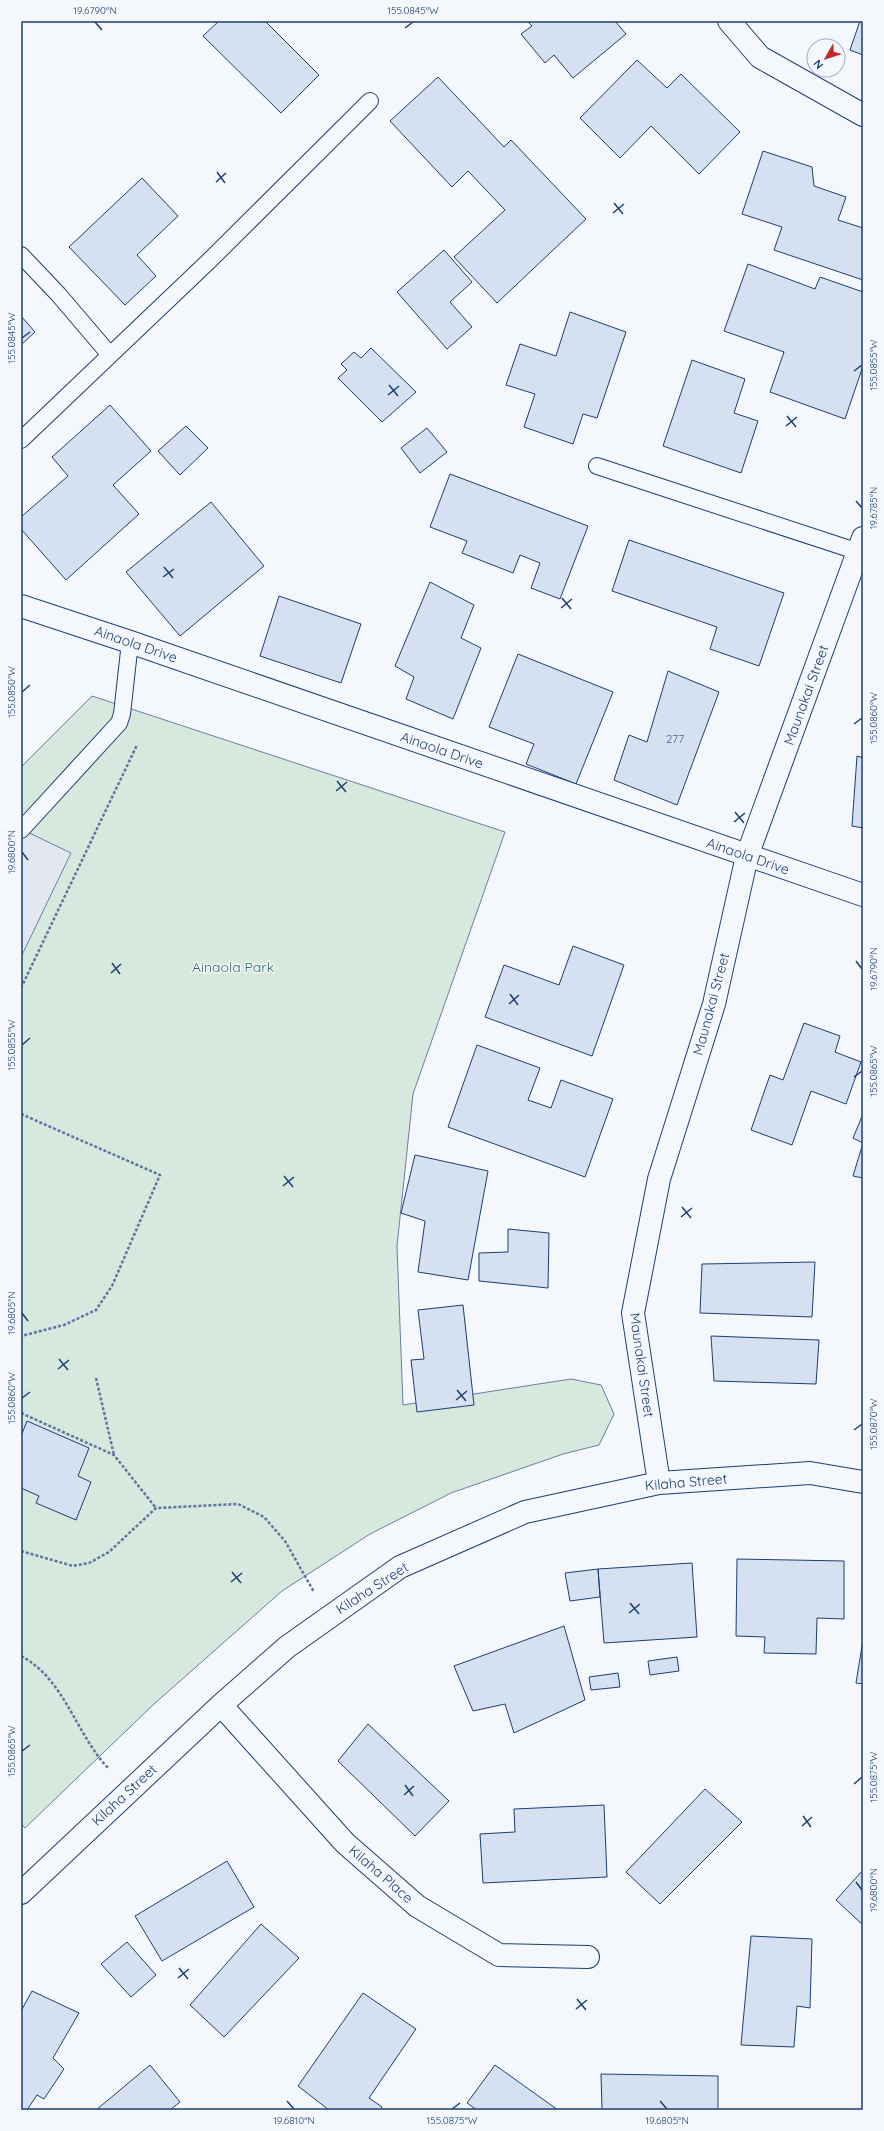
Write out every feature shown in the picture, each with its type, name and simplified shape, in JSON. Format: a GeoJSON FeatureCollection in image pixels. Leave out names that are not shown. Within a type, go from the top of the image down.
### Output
{"type":"FeatureCollection","features":[{"type":"Feature","properties":{"kind":"street"},"geometry":{"type":"LineString","coordinates":[[729,21],[760,57],[863,115]]}},
{"type":"Feature","properties":{"kind":"street","name":"Maunakai Street"},"geometry":{"type":"LineString","coordinates":[[659,1482],[633,1313],[659,1179],[714,1004],[747,856],[861,545]]}},
{"type":"Feature","properties":{"kind":"street","name":"Ainaola Drive"},"geometry":{"type":"LineString","coordinates":[[21,606],[130,642],[863,895]]}},
{"type":"Feature","properties":{"kind":"street","name":"Kilaha Street"},"geometry":{"type":"LineString","coordinates":[[21,1893],[221,1705],[287,1647],[400,1568],[525,1512],[659,1482],[810,1473],[863,1482]]}},
{"type":"Feature","properties":{"kind":"street","name":"Kilaha Place"},"geometry":{"type":"LineString","coordinates":[[221,1705],[345,1843],[417,1906],[499,1955],[588,1957]]}},
{"type":"Feature","properties":{"kind":"lane"},"geometry":{"type":"LineString","coordinates":[[21,440],[370,101]]}},
{"type":"Feature","properties":{"kind":"lane"},"geometry":{"type":"LineString","coordinates":[[21,255],[110,355]]}},
{"type":"Feature","properties":{"kind":"lane"},"geometry":{"type":"LineString","coordinates":[[597,466],[861,545]]}},
{"type":"Feature","properties":{"kind":"lane"},"geometry":{"type":"LineString","coordinates":[[21,830],[119,723],[122,714],[130,642]]}},
{"type":"Feature","properties":{"kind":"path"},"geometry":{"type":"LineString","coordinates":[[21,988],[138,743]]}},
{"type":"Feature","properties":{"kind":"path"},"geometry":{"type":"LineString","coordinates":[[21,1114],[160,1175],[112,1286],[96,1310],[64,1325],[21,1336]]}},
{"type":"Feature","properties":{"kind":"path"},"geometry":{"type":"LineString","coordinates":[[96,1378],[114,1455],[156,1508]]}},
{"type":"Feature","properties":{"kind":"path"},"geometry":{"type":"LineString","coordinates":[[21,1413],[114,1455]]}},
{"type":"Feature","properties":{"kind":"path"},"geometry":{"type":"LineString","coordinates":[[21,1551],[73,1566],[89,1563],[110,1552],[156,1508],[238,1504],[264,1517],[284,1541],[305,1576]]}},
{"type":"Feature","properties":{"kind":"path"},"geometry":{"type":"LineString","coordinates":[[21,1656],[40,1668],[45,1674],[58,1692],[98,1758]]}},
{"type":"Feature","properties":{"kind":"green space","name":"Ainaola Park"},"geometry":{"type":"Polygon","coordinates":[[[92,696],[505,832],[413,1094],[397,1246],[403,1405],[571,1379],[601,1385],[614,1414],[599,1445],[563,1454],[451,1493],[370,1534],[282,1591],[154,1704],[25,1828],[21,1824],[21,767],[92,696]]]}},
{"type":"Feature","properties":{"kind":"shaded area"},"geometry":{"type":"Polygon","coordinates":[[[21,829],[71,853],[21,957],[21,829]]]}},
{"type":"Feature","properties":{"kind":"building"},"geometry":{"type":"Polygon","coordinates":[[[219,21],[265,21],[319,75],[281,113],[203,36],[219,21]]]}},
{"type":"Feature","properties":{"kind":"building"},"geometry":{"type":"Polygon","coordinates":[[[527,21],[615,21],[626,34],[573,78],[554,55],[545,63],[521,34],[532,26],[527,21]]]}},
{"type":"Feature","properties":{"kind":"building"},"geometry":{"type":"Polygon","coordinates":[[[860,21],[863,21],[863,55],[850,50],[860,21]]]}},
{"type":"Feature","properties":{"kind":"building"},"geometry":{"type":"Polygon","coordinates":[[[637,60],[667,88],[681,74],[740,132],[699,174],[651,126],[620,158],[580,118],[637,60]]]}},
{"type":"Feature","properties":{"kind":"building"},"geometry":{"type":"Polygon","coordinates":[[[438,77],[504,147],[511,140],[586,219],[497,303],[454,257],[505,210],[468,171],[452,187],[390,121],[438,77]]]}},
{"type":"Feature","properties":{"kind":"building"},"geometry":{"type":"Polygon","coordinates":[[[763,151],[812,167],[814,186],[846,197],[838,220],[863,228],[863,280],[774,250],[782,227],[742,214],[763,151]]]}},
{"type":"Feature","properties":{"kind":"building"},"geometry":{"type":"Polygon","coordinates":[[[142,178],[178,216],[137,255],[156,276],[125,305],[69,247],[142,178]]]}},
{"type":"Feature","properties":{"kind":"building"},"geometry":{"type":"Polygon","coordinates":[[[444,250],[472,282],[450,302],[472,327],[447,349],[397,292],[444,250]]]}},
{"type":"Feature","properties":{"kind":"building"},"geometry":{"type":"Polygon","coordinates":[[[748,264],[815,289],[820,277],[863,292],[863,366],[845,419],[770,392],[784,352],[724,331],[748,264]]]}},
{"type":"Feature","properties":{"kind":"building"},"geometry":{"type":"Polygon","coordinates":[[[570,312],[626,332],[597,418],[583,414],[573,444],[524,427],[535,394],[506,385],[520,344],[556,356],[570,312]]]}},
{"type":"Feature","properties":{"kind":"building"},"geometry":{"type":"Polygon","coordinates":[[[21,316],[35,332],[21,345],[21,316]]]}},
{"type":"Feature","properties":{"kind":"building"},"geometry":{"type":"Polygon","coordinates":[[[371,348],[416,392],[382,422],[338,378],[347,370],[341,364],[354,352],[361,358],[371,348]]]}},
{"type":"Feature","properties":{"kind":"building"},"geometry":{"type":"Polygon","coordinates":[[[692,360],[745,379],[734,413],[758,421],[741,473],[663,446],[692,360]]]}},
{"type":"Feature","properties":{"kind":"building"},"geometry":{"type":"Polygon","coordinates":[[[110,405],[151,451],[113,485],[139,514],[66,580],[21,529],[21,517],[68,476],[52,457],[110,405]]]}},
{"type":"Feature","properties":{"kind":"building"},"geometry":{"type":"Polygon","coordinates":[[[186,426],[208,448],[180,475],[158,451],[186,426]]]}},
{"type":"Feature","properties":{"kind":"building"},"geometry":{"type":"Polygon","coordinates":[[[427,428],[447,452],[420,473],[401,448],[427,428]]]}},
{"type":"Feature","properties":{"kind":"building"},"geometry":{"type":"Polygon","coordinates":[[[450,474],[588,526],[560,599],[531,588],[540,563],[520,555],[513,573],[462,553],[467,541],[430,527],[450,474]]]}},
{"type":"Feature","properties":{"kind":"building"},"geometry":{"type":"Polygon","coordinates":[[[211,502],[264,566],[180,636],[126,572],[211,502]]]}},
{"type":"Feature","properties":{"kind":"building"},"geometry":{"type":"Polygon","coordinates":[[[629,540],[784,593],[759,666],[710,649],[717,627],[612,591],[629,540]]]}},
{"type":"Feature","properties":{"kind":"building"},"geometry":{"type":"Polygon","coordinates":[[[430,582],[474,605],[461,638],[481,648],[453,719],[406,699],[414,677],[395,666],[430,582]]]}},
{"type":"Feature","properties":{"kind":"building"},"geometry":{"type":"Polygon","coordinates":[[[279,596],[361,624],[341,683],[260,656],[279,596]]]}},
{"type":"Feature","properties":{"kind":"building"},"geometry":{"type":"Polygon","coordinates":[[[518,654],[613,692],[576,784],[526,764],[534,744],[489,727],[518,654]]]}},
{"type":"Feature","properties":{"kind":"building"},"geometry":{"type":"Polygon","coordinates":[[[668,671],[719,692],[677,805],[614,780],[629,735],[647,742],[668,671]]]}},
{"type":"Feature","properties":{"kind":"building"},"geometry":{"type":"Polygon","coordinates":[[[857,756],[863,758],[863,828],[852,826],[857,756]]]}},
{"type":"Feature","properties":{"kind":"building"},"geometry":{"type":"Polygon","coordinates":[[[573,946],[624,965],[592,1056],[485,1017],[504,965],[559,985],[573,946]]]}},
{"type":"Feature","properties":{"kind":"building"},"geometry":{"type":"Polygon","coordinates":[[[804,1023],[840,1036],[835,1052],[861,1062],[846,1104],[811,1091],[792,1145],[751,1130],[770,1075],[783,1080],[804,1023]]]}},
{"type":"Feature","properties":{"kind":"building"},"geometry":{"type":"Polygon","coordinates":[[[477,1045],[540,1068],[528,1100],[551,1108],[561,1080],[613,1099],[585,1177],[448,1127],[477,1045]]]}},
{"type":"Feature","properties":{"kind":"building"},"geometry":{"type":"Polygon","coordinates":[[[863,1114],[863,1143],[853,1138],[863,1114]]]}},
{"type":"Feature","properties":{"kind":"building"},"geometry":{"type":"Polygon","coordinates":[[[863,1143],[863,1178],[853,1176],[863,1143]]]}},
{"type":"Feature","properties":{"kind":"building"},"geometry":{"type":"Polygon","coordinates":[[[415,1155],[488,1171],[468,1280],[418,1272],[425,1221],[401,1213],[415,1155]]]}},
{"type":"Feature","properties":{"kind":"building"},"geometry":{"type":"Polygon","coordinates":[[[508,1229],[549,1233],[548,1288],[479,1281],[479,1253],[508,1252],[508,1229]]]}},
{"type":"Feature","properties":{"kind":"building"},"geometry":{"type":"Polygon","coordinates":[[[815,1262],[812,1317],[700,1313],[702,1264],[815,1262]]]}},
{"type":"Feature","properties":{"kind":"building"},"geometry":{"type":"Polygon","coordinates":[[[463,1305],[474,1405],[417,1412],[411,1360],[424,1359],[418,1310],[463,1305]]]}},
{"type":"Feature","properties":{"kind":"building"},"geometry":{"type":"Polygon","coordinates":[[[711,1336],[819,1340],[816,1384],[714,1381],[711,1336]]]}},
{"type":"Feature","properties":{"kind":"building"},"geometry":{"type":"Polygon","coordinates":[[[27,1421],[89,1448],[78,1476],[91,1482],[76,1520],[36,1503],[39,1496],[21,1488],[21,1436],[27,1421]]]}},
{"type":"Feature","properties":{"kind":"building"},"geometry":{"type":"Polygon","coordinates":[[[737,1559],[844,1561],[844,1619],[817,1618],[816,1654],[764,1653],[765,1637],[736,1636],[737,1559]]]}},
{"type":"Feature","properties":{"kind":"building"},"geometry":{"type":"Polygon","coordinates":[[[692,1563],[697,1637],[604,1643],[598,1569],[692,1563]]]}},
{"type":"Feature","properties":{"kind":"building"},"geometry":{"type":"Polygon","coordinates":[[[598,1569],[600,1597],[570,1601],[565,1573],[598,1569]]]}},
{"type":"Feature","properties":{"kind":"building"},"geometry":{"type":"Polygon","coordinates":[[[564,1626],[585,1700],[514,1733],[505,1704],[473,1711],[454,1666],[564,1626]]]}},
{"type":"Feature","properties":{"kind":"building"},"geometry":{"type":"Polygon","coordinates":[[[863,1640],[863,1684],[856,1683],[863,1640]]]}},
{"type":"Feature","properties":{"kind":"building"},"geometry":{"type":"Polygon","coordinates":[[[677,1657],[679,1671],[650,1675],[648,1661],[677,1657]]]}},
{"type":"Feature","properties":{"kind":"building"},"geometry":{"type":"Polygon","coordinates":[[[618,1673],[620,1687],[591,1690],[589,1677],[618,1673]]]}},
{"type":"Feature","properties":{"kind":"building"},"geometry":{"type":"Polygon","coordinates":[[[368,1724],[449,1801],[415,1836],[338,1761],[368,1724]]]}},
{"type":"Feature","properties":{"kind":"building"},"geometry":{"type":"Polygon","coordinates":[[[705,1789],[742,1822],[660,1904],[626,1872],[705,1789]]]}},
{"type":"Feature","properties":{"kind":"building"},"geometry":{"type":"Polygon","coordinates":[[[604,1805],[607,1877],[483,1883],[480,1834],[515,1832],[514,1809],[604,1805]]]}},
{"type":"Feature","properties":{"kind":"building"},"geometry":{"type":"Polygon","coordinates":[[[227,1861],[254,1907],[162,1961],[135,1916],[227,1861]]]}},
{"type":"Feature","properties":{"kind":"building"},"geometry":{"type":"Polygon","coordinates":[[[863,1870],[863,1925],[836,1900],[863,1870]]]}},
{"type":"Feature","properties":{"kind":"building"},"geometry":{"type":"Polygon","coordinates":[[[261,1924],[299,1958],[224,2037],[190,2005],[261,1924]]]}},
{"type":"Feature","properties":{"kind":"building"},"geometry":{"type":"Polygon","coordinates":[[[751,1936],[812,1939],[810,2008],[797,2006],[794,2047],[741,2045],[751,1936]]]}},
{"type":"Feature","properties":{"kind":"building"},"geometry":{"type":"Polygon","coordinates":[[[127,1942],[156,1975],[131,1997],[101,1964],[127,1942]]]}},
{"type":"Feature","properties":{"kind":"building"},"geometry":{"type":"Polygon","coordinates":[[[32,1991],[79,2013],[53,2058],[64,2069],[44,2099],[37,2095],[27,2110],[21,2110],[21,2011],[32,1991]]]}},
{"type":"Feature","properties":{"kind":"building"},"geometry":{"type":"Polygon","coordinates":[[[363,1993],[416,2029],[369,2098],[382,2107],[380,2110],[329,2110],[298,2086],[363,1993]]]}},
{"type":"Feature","properties":{"kind":"building"},"geometry":{"type":"Polygon","coordinates":[[[150,2065],[180,2102],[170,2110],[96,2110],[150,2065]]]}},
{"type":"Feature","properties":{"kind":"building"},"geometry":{"type":"Polygon","coordinates":[[[495,2065],[558,2110],[477,2110],[467,2103],[495,2065]]]}},
{"type":"Feature","properties":{"kind":"building"},"geometry":{"type":"Polygon","coordinates":[[[601,2074],[718,2076],[718,2110],[602,2110],[601,2074]]]}}]}
